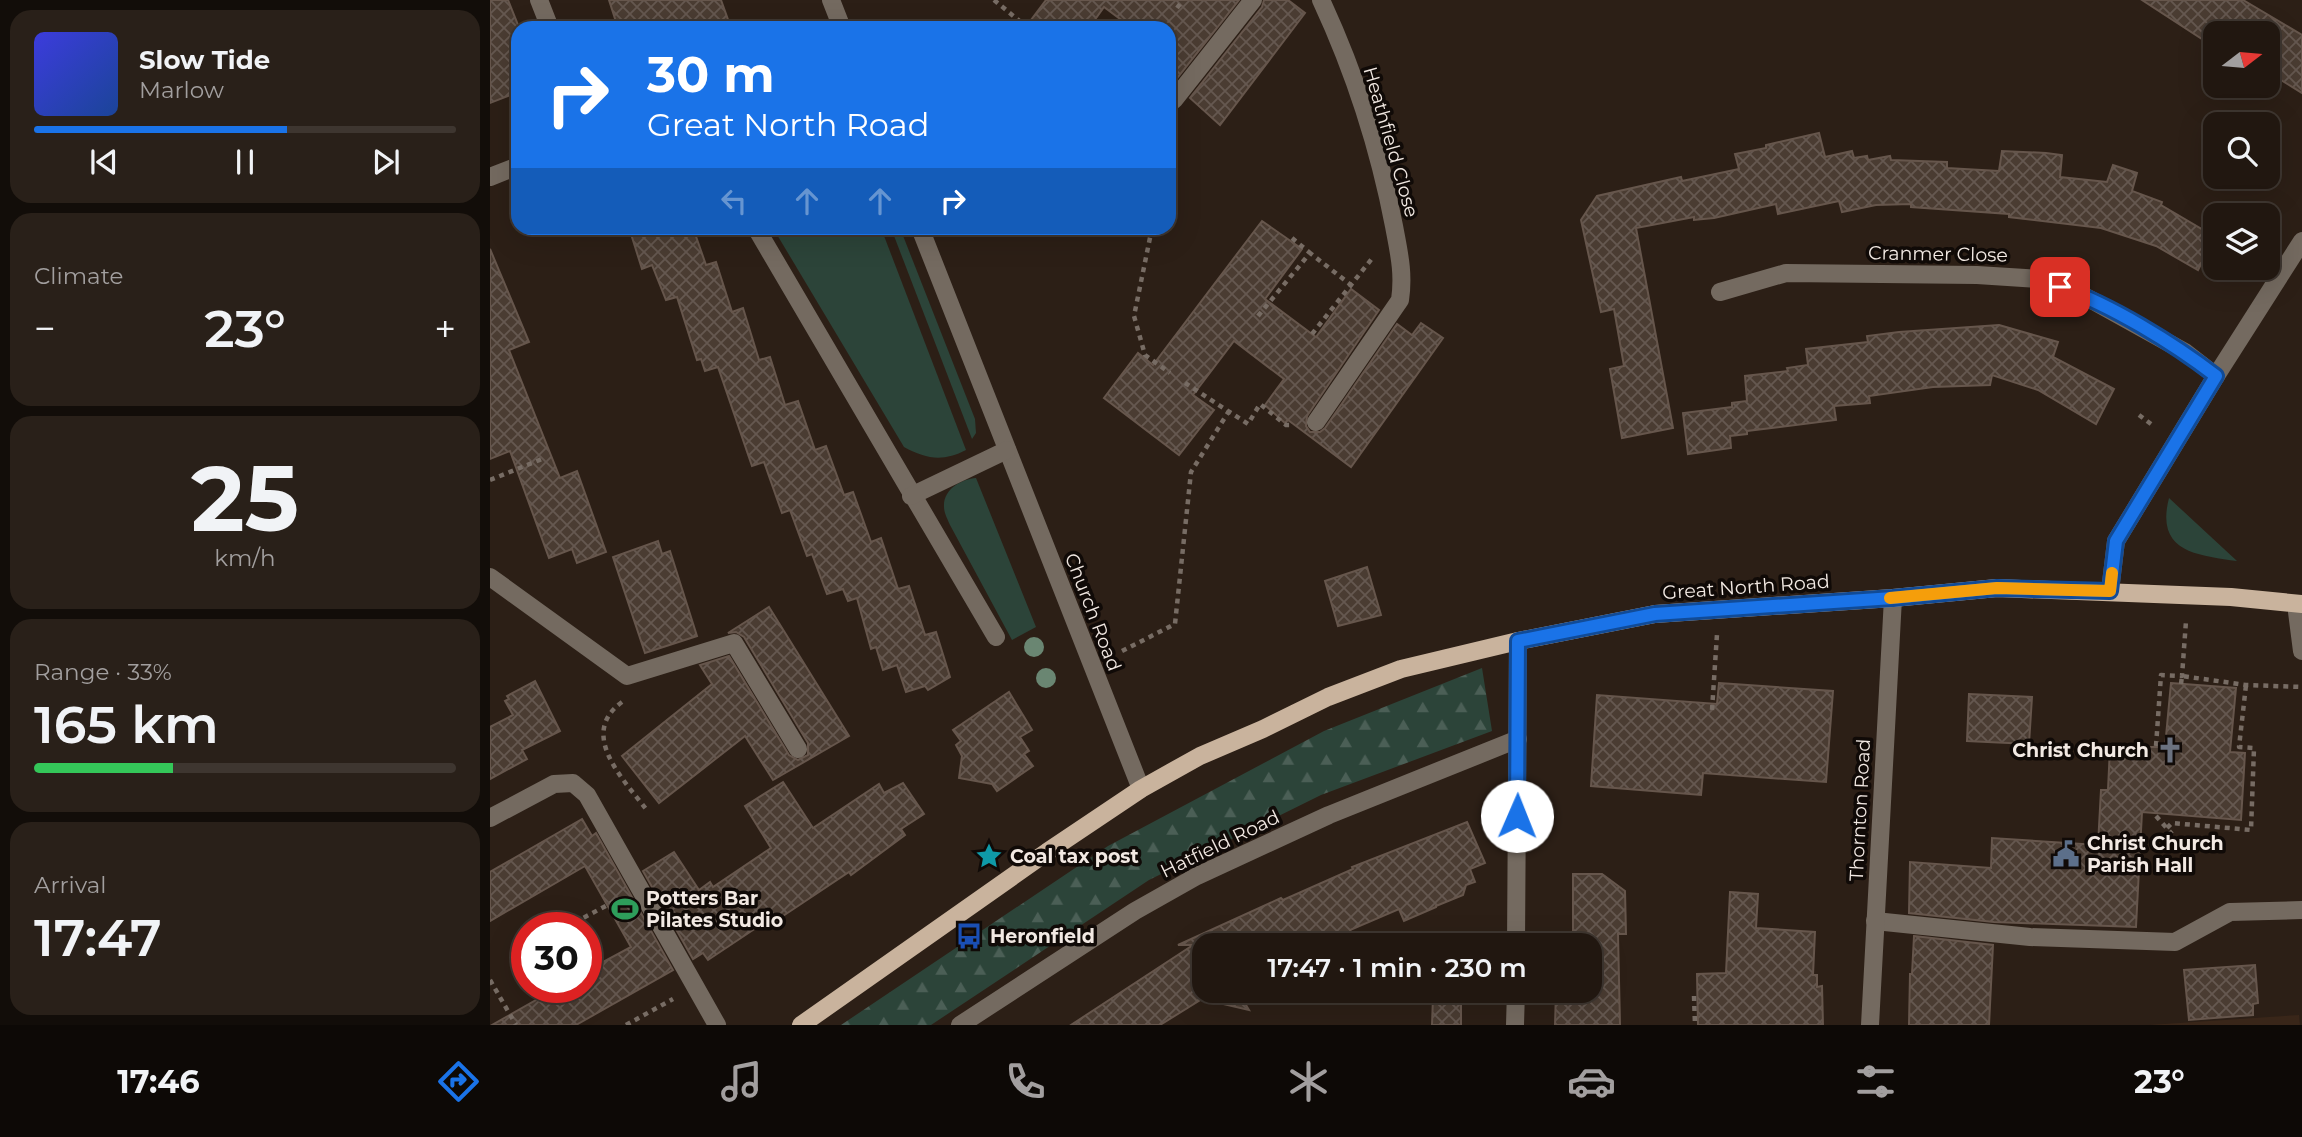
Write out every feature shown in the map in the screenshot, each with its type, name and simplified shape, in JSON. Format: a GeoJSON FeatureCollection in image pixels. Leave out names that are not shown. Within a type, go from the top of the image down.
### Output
{"type":"FeatureCollection","features":[{"type":"Feature","properties":{"kind":"main road","name":"Great North Road"},"geometry":{"type":"LineString","coordinates":[[1141,789],[1200,756],[1328,697],[1401,669],[1518,641],[1655,614],[1997,588],[2231,597],[2299,604]]}},
{"type":"Feature","properties":{"kind":"main road"},"geometry":{"type":"LineString","coordinates":[[801,1025],[1046,852],[1141,789]]}},
{"type":"Feature","properties":{"kind":"street"},"geometry":{"type":"LineString","coordinates":[[540,0],[548,21]]}},
{"type":"Feature","properties":{"kind":"street"},"geometry":{"type":"LineString","coordinates":[[1176,97],[1253,0]]}},
{"type":"Feature","properties":{"kind":"street","name":"Heathfield Close"},"geometry":{"type":"LineString","coordinates":[[1316,422],[1399,300],[1403,279],[1395,231],[1374,144],[1341,44],[1321,0]]}},
{"type":"Feature","properties":{"kind":"street"},"geometry":{"type":"LineString","coordinates":[[836,2],[840,21]]}},
{"type":"Feature","properties":{"kind":"street"},"geometry":{"type":"LineString","coordinates":[[490,177],[511,169]]}},
{"type":"Feature","properties":{"kind":"street"},"geometry":{"type":"LineString","coordinates":[[760,235],[996,637]]}},
{"type":"Feature","properties":{"kind":"street","name":"Church Road"},"geometry":{"type":"LineString","coordinates":[[923,235],[1141,789]]}},
{"type":"Feature","properties":{"kind":"street"},"geometry":{"type":"LineString","coordinates":[[2110,591],[2116,541],[2216,376],[2295,265],[2302,241]]}},
{"type":"Feature","properties":{"kind":"street","name":"Cranmer Close"},"geometry":{"type":"LineString","coordinates":[[1720,292],[1786,273],[1965,274],[2040,279],[2086,297],[2185,352],[2216,376]]}},
{"type":"Feature","properties":{"kind":"street"},"geometry":{"type":"LineString","coordinates":[[911,496],[1007,450]]}},
{"type":"Feature","properties":{"kind":"street"},"geometry":{"type":"LineString","coordinates":[[490,577],[627,676],[734,643],[798,749]]}},
{"type":"Feature","properties":{"kind":"street","name":"Thornton Road"},"geometry":{"type":"LineString","coordinates":[[1870,1025],[1893,598]]}},
{"type":"Feature","properties":{"kind":"street"},"geometry":{"type":"LineString","coordinates":[[2299,604],[2302,651]]}},
{"type":"Feature","properties":{"kind":"street"},"geometry":{"type":"LineString","coordinates":[[1516,933],[1518,641]]}},
{"type":"Feature","properties":{"kind":"street","name":"Hatfield Road"},"geometry":{"type":"LineString","coordinates":[[960,1025],[1135,911],[1197,876],[1329,815],[1518,739]]}},
{"type":"Feature","properties":{"kind":"street"},"geometry":{"type":"LineString","coordinates":[[490,818],[554,784],[573,783],[587,795],[717,1025]]}},
{"type":"Feature","properties":{"kind":"street"},"geometry":{"type":"LineString","coordinates":[[1875,921],[2030,937],[2175,942],[2230,912],[2302,910]]}},
{"type":"Feature","properties":{"kind":"street"},"geometry":{"type":"LineString","coordinates":[[1515,1025],[1516,1003]]}},
{"type":"Feature","properties":{"kind":"path"},"geometry":{"type":"LineString","coordinates":[[994,0],[1020,21]]}},
{"type":"Feature","properties":{"kind":"path"},"geometry":{"type":"LineString","coordinates":[[1177,8],[1183,0]]}},
{"type":"Feature","properties":{"kind":"path"},"geometry":{"type":"LineString","coordinates":[[1312,334],[1395,231]]}},
{"type":"Feature","properties":{"kind":"path"},"geometry":{"type":"LineString","coordinates":[[1151,235],[1134,316],[1145,355],[1170,373]]}},
{"type":"Feature","properties":{"kind":"path"},"geometry":{"type":"LineString","coordinates":[[1292,238],[1351,285]]}},
{"type":"Feature","properties":{"kind":"path"},"geometry":{"type":"LineString","coordinates":[[1258,316],[1310,253]]}},
{"type":"Feature","properties":{"kind":"path"},"geometry":{"type":"LineString","coordinates":[[1185,383],[1248,424],[1260,404],[1286,425],[1316,422]]}},
{"type":"Feature","properties":{"kind":"path"},"geometry":{"type":"LineString","coordinates":[[1122,651],[1175,624],[1191,472],[1229,411]]}},
{"type":"Feature","properties":{"kind":"path"},"geometry":{"type":"LineString","coordinates":[[490,480],[542,459]]}},
{"type":"Feature","properties":{"kind":"path"},"geometry":{"type":"LineString","coordinates":[[1712,710],[1718,610]]}},
{"type":"Feature","properties":{"kind":"path"},"geometry":{"type":"LineString","coordinates":[[2181,684],[2186,621]]}},
{"type":"Feature","properties":{"kind":"path"},"geometry":{"type":"LineString","coordinates":[[2155,746],[2161,675],[2246,685],[2302,687]]}},
{"type":"Feature","properties":{"kind":"path"},"geometry":{"type":"LineString","coordinates":[[627,676],[628,697],[616,706],[603,732],[614,766],[646,809]]}},
{"type":"Feature","properties":{"kind":"path"},"geometry":{"type":"LineString","coordinates":[[2167,828],[2172,823],[2251,830],[2254,748],[2239,747],[2246,685]]}},
{"type":"Feature","properties":{"kind":"path"},"geometry":{"type":"LineString","coordinates":[[2156,816],[2172,834]]}},
{"type":"Feature","properties":{"kind":"path"},"geometry":{"type":"LineString","coordinates":[[594,912],[640,888]]}},
{"type":"Feature","properties":{"kind":"path"},"geometry":{"type":"LineString","coordinates":[[490,979],[516,1025]]}},
{"type":"Feature","properties":{"kind":"path"},"geometry":{"type":"LineString","coordinates":[[626,1025],[695,987]]}},
{"type":"Feature","properties":{"kind":"path"},"geometry":{"type":"LineString","coordinates":[[1694,996],[1695,1025]]}},
{"type":"Feature","properties":{"kind":"shaded area"},"geometry":{"type":"Polygon","coordinates":[[[2299,1015],[2300,1025],[2149,1025],[2299,1015]]]}},
{"type":"Feature","properties":{"kind":"green space"},"geometry":{"type":"Polygon","coordinates":[[[777,235],[884,235],[966,450],[935,458],[904,447],[777,235]]]}},
{"type":"Feature","properties":{"kind":"green space"},"geometry":{"type":"Polygon","coordinates":[[[894,235],[903,235],[975,419],[976,433],[972,439],[894,235]]]}},
{"type":"Feature","properties":{"kind":"green space"},"geometry":{"type":"Polygon","coordinates":[[[976,478],[1036,627],[1012,640],[945,512],[945,501],[950,490],[965,480],[976,478]]]}},
{"type":"Feature","properties":{"kind":"green space"},"geometry":{"type":"Polygon","coordinates":[[[2169,498],[2237,561],[2194,553],[2174,540],[2168,530],[2166,516],[2169,498]]]}},
{"type":"Feature","properties":{"kind":"green space"},"geometry":{"type":"Polygon","coordinates":[[[1482,668],[1492,731],[1321,795],[1149,880],[931,1025],[841,1025],[1108,846],[1324,731],[1482,668]]]}},
{"type":"Feature","properties":{"kind":"building"},"geometry":{"type":"Polygon","coordinates":[[[490,0],[508,0],[516,21],[511,21],[511,95],[490,103],[490,0]]]}},
{"type":"Feature","properties":{"kind":"building"},"geometry":{"type":"Polygon","coordinates":[[[609,0],[721,0],[728,21],[616,21],[609,0]]]}},
{"type":"Feature","properties":{"kind":"building"},"geometry":{"type":"Polygon","coordinates":[[[1046,0],[1239,0],[1176,79],[1176,21],[1123,21],[1104,7],[1094,21],[1030,21],[1046,0]]]}},
{"type":"Feature","properties":{"kind":"building"},"geometry":{"type":"Polygon","coordinates":[[[1264,0],[1288,0],[1305,13],[1220,125],[1190,98],[1262,7],[1264,0]]]}},
{"type":"Feature","properties":{"kind":"building"},"geometry":{"type":"Polygon","coordinates":[[[2142,0],[2243,0],[2278,21],[2203,21],[2202,39],[2142,0]]]}},
{"type":"Feature","properties":{"kind":"building"},"geometry":{"type":"Polygon","coordinates":[[[2280,22],[2302,35],[2302,93],[2280,79],[2280,22]]]}},
{"type":"Feature","properties":{"kind":"building"},"geometry":{"type":"Polygon","coordinates":[[[1819,133],[1825,157],[1852,151],[1854,158],[1867,156],[1868,160],[1890,156],[1891,160],[1947,162],[1947,168],[1999,171],[2002,151],[2046,153],[2062,155],[2060,177],[2107,182],[2113,165],[2137,173],[2132,191],[2162,202],[2161,205],[2203,230],[2203,260],[2198,270],[2156,246],[2101,228],[2009,217],[2009,214],[1911,207],[1911,204],[1876,205],[1842,212],[1839,201],[1778,214],[1776,204],[1714,218],[1694,220],[1694,217],[1636,228],[1673,428],[1622,438],[1610,369],[1624,366],[1614,309],[1601,312],[1581,220],[1597,196],[1681,177],[1682,181],[1739,169],[1735,154],[1766,148],[1766,145],[1819,133]]]}},
{"type":"Feature","properties":{"kind":"building"},"geometry":{"type":"Polygon","coordinates":[[[1262,221],[1302,249],[1265,299],[1316,337],[1351,289],[1379,310],[1307,416],[1306,426],[1310,432],[1320,432],[1325,428],[1397,324],[1412,335],[1421,323],[1443,338],[1351,467],[1288,420],[1285,423],[1265,405],[1284,379],[1234,341],[1193,395],[1214,410],[1179,455],[1104,398],[1138,353],[1153,365],[1262,221]]]}},
{"type":"Feature","properties":{"kind":"building"},"geometry":{"type":"Polygon","coordinates":[[[631,235],[695,235],[706,265],[716,262],[732,312],[743,308],[759,360],[770,357],[785,405],[798,401],[815,450],[826,446],[844,495],[853,492],[871,542],[881,538],[898,589],[909,586],[925,635],[936,632],[950,677],[928,690],[925,686],[906,692],[897,665],[883,670],[876,647],[871,649],[857,598],[848,601],[843,589],[827,594],[812,554],[807,556],[790,510],[782,513],[764,462],[752,466],[718,367],[705,371],[701,359],[697,360],[677,297],[666,300],[652,265],[642,269],[631,235]]]}},
{"type":"Feature","properties":{"kind":"building"},"geometry":{"type":"Polygon","coordinates":[[[490,249],[529,342],[509,350],[560,478],[577,471],[606,552],[577,563],[572,549],[549,558],[510,451],[490,459],[490,249]]]}},
{"type":"Feature","properties":{"kind":"building"},"geometry":{"type":"Polygon","coordinates":[[[1999,325],[2058,342],[2053,357],[2114,389],[2096,424],[2038,390],[1992,375],[1990,385],[1933,387],[1869,396],[1870,403],[1834,406],[1836,420],[1747,431],[1747,434],[1730,436],[1731,448],[1688,454],[1683,413],[1732,407],[1732,403],[1747,401],[1745,376],[1788,371],[1787,368],[1808,365],[1806,349],[1868,342],[1867,336],[1899,332],[1999,325]]]}},
{"type":"Feature","properties":{"kind":"building"},"geometry":{"type":"Polygon","coordinates":[[[658,541],[662,554],[670,551],[697,636],[645,653],[613,557],[658,541]]]}},
{"type":"Feature","properties":{"kind":"building"},"geometry":{"type":"Polygon","coordinates":[[[1367,567],[1381,615],[1338,626],[1325,581],[1367,567]]]}},
{"type":"Feature","properties":{"kind":"building"},"geometry":{"type":"Polygon","coordinates":[[[769,607],[849,736],[773,780],[745,736],[659,803],[622,756],[712,684],[700,665],[729,656],[789,755],[798,760],[808,755],[808,743],[744,637],[736,632],[728,633],[769,607]]]}},
{"type":"Feature","properties":{"kind":"building"},"geometry":{"type":"Polygon","coordinates":[[[535,681],[560,731],[522,750],[527,759],[490,779],[490,727],[513,715],[505,701],[509,699],[507,696],[535,681]]]}},
{"type":"Feature","properties":{"kind":"building"},"geometry":{"type":"Polygon","coordinates":[[[1719,683],[1833,691],[1826,782],[1703,773],[1701,795],[1591,786],[1597,695],[1717,704],[1719,683]]]}},
{"type":"Feature","properties":{"kind":"building"},"geometry":{"type":"Polygon","coordinates":[[[2171,683],[2236,688],[2230,752],[2245,753],[2241,820],[2142,812],[2136,927],[1994,922],[1909,913],[1910,862],[1991,868],[1992,838],[2098,845],[2101,790],[2108,790],[2110,747],[2165,747],[2171,683]]]}},
{"type":"Feature","properties":{"kind":"building"},"geometry":{"type":"Polygon","coordinates":[[[1009,692],[1032,730],[1020,737],[1029,751],[1024,754],[1033,766],[997,791],[992,784],[959,778],[962,756],[956,745],[961,741],[953,730],[1009,692]]]}},
{"type":"Feature","properties":{"kind":"building"},"geometry":{"type":"Polygon","coordinates":[[[1969,694],[2032,697],[2029,744],[1967,741],[1969,694]]]}},
{"type":"Feature","properties":{"kind":"building"},"geometry":{"type":"Polygon","coordinates":[[[783,782],[813,828],[879,784],[884,793],[903,783],[924,814],[901,829],[905,835],[851,875],[849,872],[777,920],[774,916],[708,960],[703,953],[693,959],[643,871],[674,852],[699,890],[710,882],[713,887],[771,848],[745,806],[783,782]]]}},
{"type":"Feature","properties":{"kind":"building"},"geometry":{"type":"Polygon","coordinates":[[[582,819],[592,836],[596,833],[673,970],[576,1025],[492,1025],[531,1003],[602,1003],[602,962],[631,947],[585,866],[490,921],[490,872],[582,819]]]}},
{"type":"Feature","properties":{"kind":"building"},"geometry":{"type":"Polygon","coordinates":[[[1467,822],[1485,863],[1470,869],[1475,882],[1466,885],[1463,895],[1404,921],[1399,909],[1350,930],[1351,933],[1204,933],[1353,869],[1352,867],[1467,822]]]}},
{"type":"Feature","properties":{"kind":"building"},"geometry":{"type":"Polygon","coordinates":[[[1573,874],[1602,874],[1625,891],[1626,934],[1618,934],[1620,1025],[1555,1025],[1556,1003],[1602,1003],[1602,933],[1573,933],[1573,874]]]}},
{"type":"Feature","properties":{"kind":"building"},"geometry":{"type":"Polygon","coordinates":[[[1730,892],[1758,894],[1756,928],[1815,932],[1813,975],[1817,975],[1817,987],[1822,986],[1823,1025],[1698,1025],[1697,974],[1726,973],[1730,892]]]}},
{"type":"Feature","properties":{"kind":"building"},"geometry":{"type":"Polygon","coordinates":[[[1914,936],[1993,945],[1989,1025],[1909,1025],[1914,936]]]}},
{"type":"Feature","properties":{"kind":"building"},"geometry":{"type":"Polygon","coordinates":[[[1192,939],[1192,945],[1178,945],[1192,939]]]}},
{"type":"Feature","properties":{"kind":"building"},"geometry":{"type":"Polygon","coordinates":[[[1192,946],[1192,1003],[1196,1003],[1160,1025],[1071,1025],[1192,946]]]}},
{"type":"Feature","properties":{"kind":"building"},"geometry":{"type":"Polygon","coordinates":[[[2255,965],[2258,1003],[2253,1004],[2253,1015],[2189,1020],[2184,970],[2255,965]]]}},
{"type":"Feature","properties":{"kind":"building"},"geometry":{"type":"Polygon","coordinates":[[[1219,1003],[1245,1003],[1249,1010],[1219,1003]]]}},
{"type":"Feature","properties":{"kind":"building"},"geometry":{"type":"Polygon","coordinates":[[[1433,1003],[1461,1003],[1461,1025],[1432,1025],[1433,1003]]]}},
{"type":"Feature","properties":{"kind":"slow traffic"},"geometry":{"type":"LineString","coordinates":[[1890,598],[1997,588],[2110,591],[2112,573]]}},
{"type":"Feature","properties":{"kind":"place","name":"Christ Church"},"geometry":{"type":"Point","coordinates":[2170,750]}},
{"type":"Feature","properties":{"kind":"place","name":"Christ Church Parish Hall"},"geometry":{"type":"Point","coordinates":[2066,854]}},
{"type":"Feature","properties":{"kind":"place","name":"Coal tax post"},"geometry":{"type":"Point","coordinates":[989,856]}},
{"type":"Feature","properties":{"kind":"place","name":"Potters Bar Pilates Studio"},"geometry":{"type":"Point","coordinates":[625,909]}},
{"type":"Feature","properties":{"kind":"place","name":"Heronfield"},"geometry":{"type":"Point","coordinates":[969,936]}},
{"type":"Feature","properties":{"kind":"route"},"geometry":{"type":"LineString","coordinates":[[1517,816],[1518,641],[1655,614],[1997,588],[2110,591],[2116,541],[2216,376],[2185,352],[2081,294],[2060,287]]}}]}
